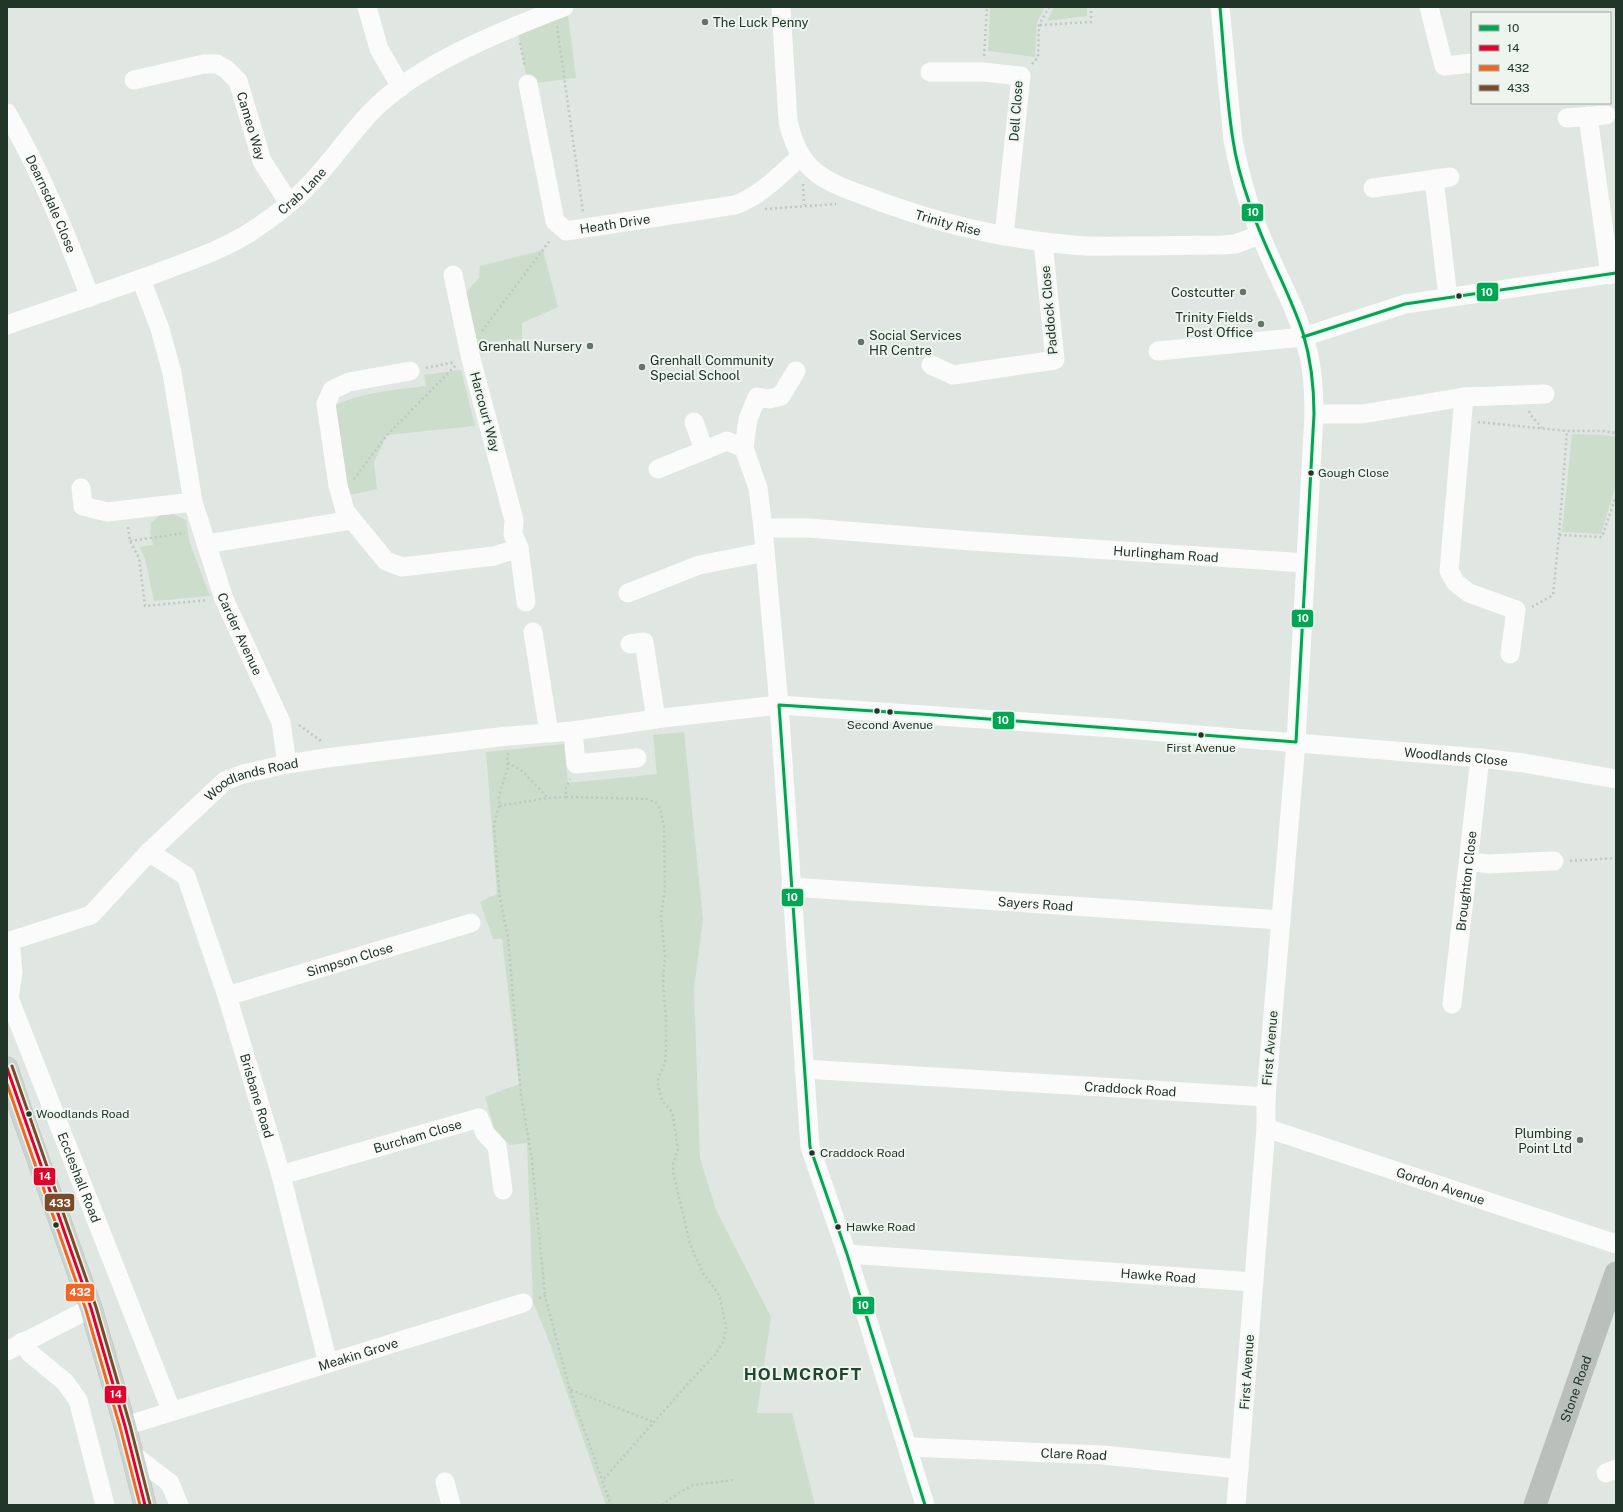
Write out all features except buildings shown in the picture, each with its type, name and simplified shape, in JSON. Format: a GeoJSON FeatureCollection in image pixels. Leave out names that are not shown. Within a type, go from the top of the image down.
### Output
{"type":"FeatureCollection","features":[{"type":"Feature","properties":{"kind":"highway","name":"Stone Road"},"geometry":{"type":"LineString","coordinates":[[1535,1505],[1616,1273]]}},
{"type":"Feature","properties":{"kind":"main road"},"geometry":{"type":"LineString","coordinates":[[7,1068],[91,1308],[125,1426],[145,1505]]}},
{"type":"Feature","properties":{"kind":"street"},"geometry":{"type":"LineString","coordinates":[[367,7],[379,49],[401,87]]}},
{"type":"Feature","properties":{"kind":"street","name":"Trinity Rise"},"geometry":{"type":"LineString","coordinates":[[781,7],[788,121],[795,145],[801,156],[812,169],[826,180],[901,210],[967,228],[1043,242],[1096,246],[1224,245],[1234,244],[1260,235]]}},
{"type":"Feature","properties":{"kind":"street","name":"First Avenue"},"geometry":{"type":"LineString","coordinates":[[1220,7],[1233,140],[1237,161],[1260,235],[1292,304],[1307,348],[1313,386],[1314,414],[1296,742],[1266,1097],[1266,1128],[1236,1505]]}},
{"type":"Feature","properties":{"kind":"street"},"geometry":{"type":"LineString","coordinates":[[1430,7],[1444,66],[1471,63]]}},
{"type":"Feature","properties":{"kind":"street","name":"Crab Lane"},"geometry":{"type":"LineString","coordinates":[[7,325],[141,279],[221,249],[252,231],[289,203],[310,184],[357,127],[375,108],[419,74],[469,48],[517,26],[560,9]]}},
{"type":"Feature","properties":{"kind":"street","name":"Cameo Way"},"geometry":{"type":"LineString","coordinates":[[134,80],[204,64],[217,64],[226,69],[238,81],[262,161],[289,203]]}},
{"type":"Feature","properties":{"kind":"street","name":"Dell Close"},"geometry":{"type":"LineString","coordinates":[[930,72],[983,72],[1021,76],[1004,236]]}},
{"type":"Feature","properties":{"kind":"street","name":"Heath Drive"},"geometry":{"type":"LineString","coordinates":[[528,84],[555,221],[566,231],[724,207],[749,200],[760,193],[801,156]]}},
{"type":"Feature","properties":{"kind":"street","name":"Dearnsdale Close"},"geometry":{"type":"LineString","coordinates":[[7,113],[40,178],[67,238],[90,297]]}},
{"type":"Feature","properties":{"kind":"street"},"geometry":{"type":"LineString","coordinates":[[1158,350],[1303,337],[1405,304],[1613,274],[1597,116],[1567,118]]}},
{"type":"Feature","properties":{"kind":"street"},"geometry":{"type":"LineString","coordinates":[[1373,188],[1442,178],[1448,297]]}},
{"type":"Feature","properties":{"kind":"street","name":"Paddock Close"},"geometry":{"type":"LineString","coordinates":[[931,365],[953,375],[1055,360],[1043,242]]}},
{"type":"Feature","properties":{"kind":"street","name":"Harcourt Way"},"geometry":{"type":"LineString","coordinates":[[453,275],[471,359],[514,520],[513,534],[519,548],[526,602]]}},
{"type":"Feature","properties":{"kind":"street","name":"Carder Avenue"},"geometry":{"type":"LineString","coordinates":[[141,279],[160,329],[172,373],[193,502],[224,599],[281,722],[287,764]]}},
{"type":"Feature","properties":{"kind":"street"},"geometry":{"type":"LineString","coordinates":[[410,371],[349,382],[332,390],[326,404],[338,485],[345,511],[386,561],[402,567],[494,556],[519,548]]}},
{"type":"Feature","properties":{"kind":"street"},"geometry":{"type":"LineString","coordinates":[[796,371],[781,396],[769,399],[756,397],[748,419],[744,448],[758,488],[763,528],[779,705],[810,1147],[847,1254],[926,1505]]}},
{"type":"Feature","properties":{"kind":"street"},"geometry":{"type":"LineString","coordinates":[[1314,414],[1362,414],[1464,397],[1545,394]]}},
{"type":"Feature","properties":{"kind":"street"},"geometry":{"type":"LineString","coordinates":[[1464,397],[1449,571],[1456,584],[1469,594],[1516,610],[1510,654]]}},
{"type":"Feature","properties":{"kind":"street"},"geometry":{"type":"LineString","coordinates":[[694,422],[704,450]]}},
{"type":"Feature","properties":{"kind":"street"},"geometry":{"type":"LineString","coordinates":[[658,469],[727,441],[744,448]]}},
{"type":"Feature","properties":{"kind":"street"},"geometry":{"type":"LineString","coordinates":[[80,488],[83,506],[108,512],[193,502]]}},
{"type":"Feature","properties":{"kind":"street"},"geometry":{"type":"LineString","coordinates":[[204,538],[352,520]]}},
{"type":"Feature","properties":{"kind":"street","name":"Hurlingham Road"},"geometry":{"type":"LineString","coordinates":[[763,528],[809,528],[972,541],[1306,563]]}},
{"type":"Feature","properties":{"kind":"street"},"geometry":{"type":"LineString","coordinates":[[628,593],[700,565],[765,552]]}},
{"type":"Feature","properties":{"kind":"street"},"geometry":{"type":"LineString","coordinates":[[533,632],[549,733]]}},
{"type":"Feature","properties":{"kind":"street"},"geometry":{"type":"LineString","coordinates":[[630,644],[644,642],[656,719]]}},
{"type":"Feature","properties":{"kind":"street","name":"Woodlands Road"},"geometry":{"type":"LineString","coordinates":[[9,941],[91,915],[149,852],[225,781],[243,774],[287,764],[507,736],[549,733],[779,705],[1296,742]]}},
{"type":"Feature","properties":{"kind":"street"},"geometry":{"type":"LineString","coordinates":[[573,730],[576,764],[637,758]]}},
{"type":"Feature","properties":{"kind":"street","name":"Woodlands Close"},"geometry":{"type":"LineString","coordinates":[[1296,742],[1524,763],[1616,779]]}},
{"type":"Feature","properties":{"kind":"street","name":"Broughton Close"},"geometry":{"type":"LineString","coordinates":[[1452,1004],[1480,758]]}},
{"type":"Feature","properties":{"kind":"street","name":"Brisbane Road"},"geometry":{"type":"LineString","coordinates":[[149,852],[186,876],[227,996],[280,1175],[328,1363]]}},
{"type":"Feature","properties":{"kind":"street"},"geometry":{"type":"LineString","coordinates":[[1469,860],[1487,864],[1554,861]]}},
{"type":"Feature","properties":{"kind":"street","name":"Sayers Road"},"geometry":{"type":"LineString","coordinates":[[791,887],[1281,920]]}},
{"type":"Feature","properties":{"kind":"street","name":"Simpson Close"},"geometry":{"type":"LineString","coordinates":[[227,996],[471,923]]}},
{"type":"Feature","properties":{"kind":"street","name":"Eccleshall Road"},"geometry":{"type":"LineString","coordinates":[[9,941],[13,972],[8,998],[171,1410]]}},
{"type":"Feature","properties":{"kind":"street","name":"Craddock Road"},"geometry":{"type":"LineString","coordinates":[[804,1069],[1266,1097]]}},
{"type":"Feature","properties":{"kind":"street","name":"Burcham Close"},"geometry":{"type":"LineString","coordinates":[[280,1175],[479,1118],[485,1133],[497,1146],[504,1190]]}},
{"type":"Feature","properties":{"kind":"street","name":"Gordon Avenue"},"geometry":{"type":"LineString","coordinates":[[1266,1128],[1616,1244]]}},
{"type":"Feature","properties":{"kind":"street","name":"Hawke Road"},"geometry":{"type":"LineString","coordinates":[[847,1254],[1254,1282]]}},
{"type":"Feature","properties":{"kind":"street","name":"Meakin Grove"},"geometry":{"type":"LineString","coordinates":[[125,1426],[171,1410],[523,1303]]}},
{"type":"Feature","properties":{"kind":"street"},"geometry":{"type":"LineString","coordinates":[[14,1347],[91,1308]]}},
{"type":"Feature","properties":{"kind":"street"},"geometry":{"type":"LineString","coordinates":[[14,1347],[31,1354],[65,1382],[78,1400],[105,1505]]}},
{"type":"Feature","properties":{"kind":"street","name":"Clare Road"},"geometry":{"type":"LineString","coordinates":[[909,1447],[1102,1455],[1239,1469]]}},
{"type":"Feature","properties":{"kind":"street"},"geometry":{"type":"LineString","coordinates":[[132,1454],[170,1483],[178,1505]]}},
{"type":"Feature","properties":{"kind":"street"},"geometry":{"type":"LineString","coordinates":[[445,1482],[451,1505]]}},
{"type":"Feature","properties":{"kind":"path"},"geometry":{"type":"LineString","coordinates":[[983,72],[987,7]]}},
{"type":"Feature","properties":{"kind":"path"},"geometry":{"type":"LineString","coordinates":[[1021,76],[1038,57],[1039,25],[1049,7]]}},
{"type":"Feature","properties":{"kind":"path"},"geometry":{"type":"LineString","coordinates":[[1039,25],[1091,22],[1091,7]]}},
{"type":"Feature","properties":{"kind":"path"},"geometry":{"type":"LineString","coordinates":[[560,9],[585,228]]}},
{"type":"Feature","properties":{"kind":"path"},"geometry":{"type":"LineString","coordinates":[[517,26],[528,84]]}},
{"type":"Feature","properties":{"kind":"path"},"geometry":{"type":"LineString","coordinates":[[749,200],[756,210],[836,204],[847,189]]}},
{"type":"Feature","properties":{"kind":"path"},"geometry":{"type":"LineString","coordinates":[[478,337],[561,226]]}},
{"type":"Feature","properties":{"kind":"path"},"geometry":{"type":"LineString","coordinates":[[341,497],[387,435],[460,361],[410,371]]}},
{"type":"Feature","properties":{"kind":"path"},"geometry":{"type":"LineString","coordinates":[[1462,420],[1567,431],[1604,431],[1616,433]]}},
{"type":"Feature","properties":{"kind":"path"},"geometry":{"type":"LineString","coordinates":[[1516,610],[1532,607],[1553,595],[1567,431]]}},
{"type":"Feature","properties":{"kind":"path"},"geometry":{"type":"LineString","coordinates":[[1559,535],[1602,537],[1616,496]]}},
{"type":"Feature","properties":{"kind":"path"},"geometry":{"type":"LineString","coordinates":[[127,510],[130,541],[139,558],[146,606],[224,599]]}},
{"type":"Feature","properties":{"kind":"path"},"geometry":{"type":"LineString","coordinates":[[130,541],[204,538]]}},
{"type":"Feature","properties":{"kind":"path"},"geometry":{"type":"LineString","coordinates":[[281,722],[293,720],[324,744],[326,758]]}},
{"type":"Feature","properties":{"kind":"path"},"geometry":{"type":"LineString","coordinates":[[507,736],[508,767],[500,795],[494,825],[498,878],[509,944],[521,1095],[532,1161],[545,1296],[570,1390],[611,1505]]}},
{"type":"Feature","properties":{"kind":"path"},"geometry":{"type":"LineString","coordinates":[[507,762],[522,771],[548,798]]}},
{"type":"Feature","properties":{"kind":"path"},"geometry":{"type":"LineString","coordinates":[[566,797],[566,788],[576,764]]}},
{"type":"Feature","properties":{"kind":"path"},"geometry":{"type":"LineString","coordinates":[[498,806],[548,798],[566,797],[647,799],[656,803],[663,816],[665,889],[661,916],[665,956],[663,983],[666,1018],[666,1048],[665,1063],[658,1078],[658,1085],[662,1100],[673,1116],[678,1151],[673,1172],[690,1244],[703,1273],[718,1292],[726,1327],[724,1340],[715,1356],[693,1378],[602,1481]]}},
{"type":"Feature","properties":{"kind":"path"},"geometry":{"type":"LineString","coordinates":[[1554,861],[1616,858]]}},
{"type":"Feature","properties":{"kind":"path"},"geometry":{"type":"LineString","coordinates":[[523,1303],[545,1296]]}},
{"type":"Feature","properties":{"kind":"path"},"geometry":{"type":"LineString","coordinates":[[570,1390],[654,1422]]}},
{"type":"Feature","properties":{"kind":"path"},"geometry":{"type":"LineString","coordinates":[[662,1505],[677,1494],[692,1486],[733,1480]]}},
{"type":"Feature","properties":{"kind":"green space"},"geometry":{"type":"Polygon","coordinates":[[[990,7],[1045,7],[1037,22],[1035,57],[988,51],[990,7]]]}},
{"type":"Feature","properties":{"kind":"green space"},"geometry":{"type":"Polygon","coordinates":[[[1054,7],[1087,7],[1087,16],[1047,21],[1054,7]]]}},
{"type":"Feature","properties":{"kind":"green space"},"geometry":{"type":"Polygon","coordinates":[[[568,15],[576,78],[528,84],[518,33],[568,15]]]}},
{"type":"Feature","properties":{"kind":"green space"},"geometry":{"type":"Polygon","coordinates":[[[543,250],[558,307],[522,323],[522,339],[472,343],[462,297],[479,278],[480,266],[543,250]]]}},
{"type":"Feature","properties":{"kind":"green space"},"geometry":{"type":"Polygon","coordinates":[[[461,370],[475,426],[387,435],[374,462],[377,489],[341,497],[333,406],[344,401],[390,390],[426,386],[424,375],[461,370]]]}},
{"type":"Feature","properties":{"kind":"green space"},"geometry":{"type":"Polygon","coordinates":[[[1572,434],[1616,437],[1616,485],[1601,534],[1562,532],[1572,434]]]}},
{"type":"Feature","properties":{"kind":"green space"},"geometry":{"type":"Polygon","coordinates":[[[173,514],[186,520],[190,544],[210,596],[154,601],[145,558],[139,547],[153,545],[150,532],[151,523],[160,515],[173,514]]]}},
{"type":"Feature","properties":{"kind":"green space"},"geometry":{"type":"Polygon","coordinates":[[[684,732],[703,919],[694,989],[700,1158],[716,1210],[771,1317],[757,1413],[792,1413],[815,1505],[606,1505],[549,1341],[533,1302],[527,1143],[510,1145],[495,1132],[485,1097],[519,1084],[502,939],[493,939],[480,902],[497,894],[486,752],[564,744],[568,783],[657,774],[653,735],[684,732]]]}},
{"type":"Feature","properties":{"kind":"transit line","name":"10"},"geometry":{"type":"LineString","coordinates":[[925,1505],[847,1254],[810,1147],[779,705],[1296,742],[1314,414],[1313,383],[1303,333],[1255,219],[1238,164],[1233,140],[1225,74],[1220,7]]}},
{"type":"Feature","properties":{"kind":"transit line","name":"10"},"geometry":{"type":"LineString","coordinates":[[1303,337],[1405,304],[1616,273]]}},
{"type":"Feature","properties":{"kind":"transit line","name":"433"},"geometry":{"type":"LineString","coordinates":[[12,1066],[96,1307],[130,1425],[150,1504]]}},
{"type":"Feature","properties":{"kind":"transit line","name":"14"},"geometry":{"type":"LineString","coordinates":[[7,1068],[91,1308],[125,1426],[145,1505]]}},
{"type":"Feature","properties":{"kind":"transit line","name":"432"},"geometry":{"type":"LineString","coordinates":[[7,1084],[86,1310],[120,1427],[140,1505]]}},
{"type":"Feature","properties":{"kind":"place","name":"The Luck Penny"},"geometry":{"type":"Point","coordinates":[705,22]}},
{"type":"Feature","properties":{"kind":"place","name":"Costcutter"},"geometry":{"type":"Point","coordinates":[1243,292]}},
{"type":"Feature","properties":{"kind":"place","name":"Trinity Fields Post Office"},"geometry":{"type":"Point","coordinates":[1261,324]}},
{"type":"Feature","properties":{"kind":"place","name":"Social Services HR Centre"},"geometry":{"type":"Point","coordinates":[861,342]}},
{"type":"Feature","properties":{"kind":"place","name":"Grenhall Nursery"},"geometry":{"type":"Point","coordinates":[590,346]}},
{"type":"Feature","properties":{"kind":"place","name":"Grenhall Community Special School"},"geometry":{"type":"Point","coordinates":[642,367]}},
{"type":"Feature","properties":{"kind":"place","name":"Gough Close"},"geometry":{"type":"Point","coordinates":[1311,473]}},
{"type":"Feature","properties":{"kind":"place","name":"Second Avenue"},"geometry":{"type":"Point","coordinates":[890,712]}},
{"type":"Feature","properties":{"kind":"place","name":"First Avenue"},"geometry":{"type":"Point","coordinates":[1201,735]}},
{"type":"Feature","properties":{"kind":"place","name":"Woodlands Road"},"geometry":{"type":"Point","coordinates":[29,1114]}},
{"type":"Feature","properties":{"kind":"place","name":"Plumbing Point Ltd"},"geometry":{"type":"Point","coordinates":[1580,1140]}},
{"type":"Feature","properties":{"kind":"place","name":"Craddock Road"},"geometry":{"type":"Point","coordinates":[812,1153]}},
{"type":"Feature","properties":{"kind":"place","name":"Hawke Road"},"geometry":{"type":"Point","coordinates":[838,1227]}},
{"type":"Feature","properties":{"kind":"district","name":"HOLMCROFT"},"geometry":{"type":"Point","coordinates":[803,1374]}}]}
